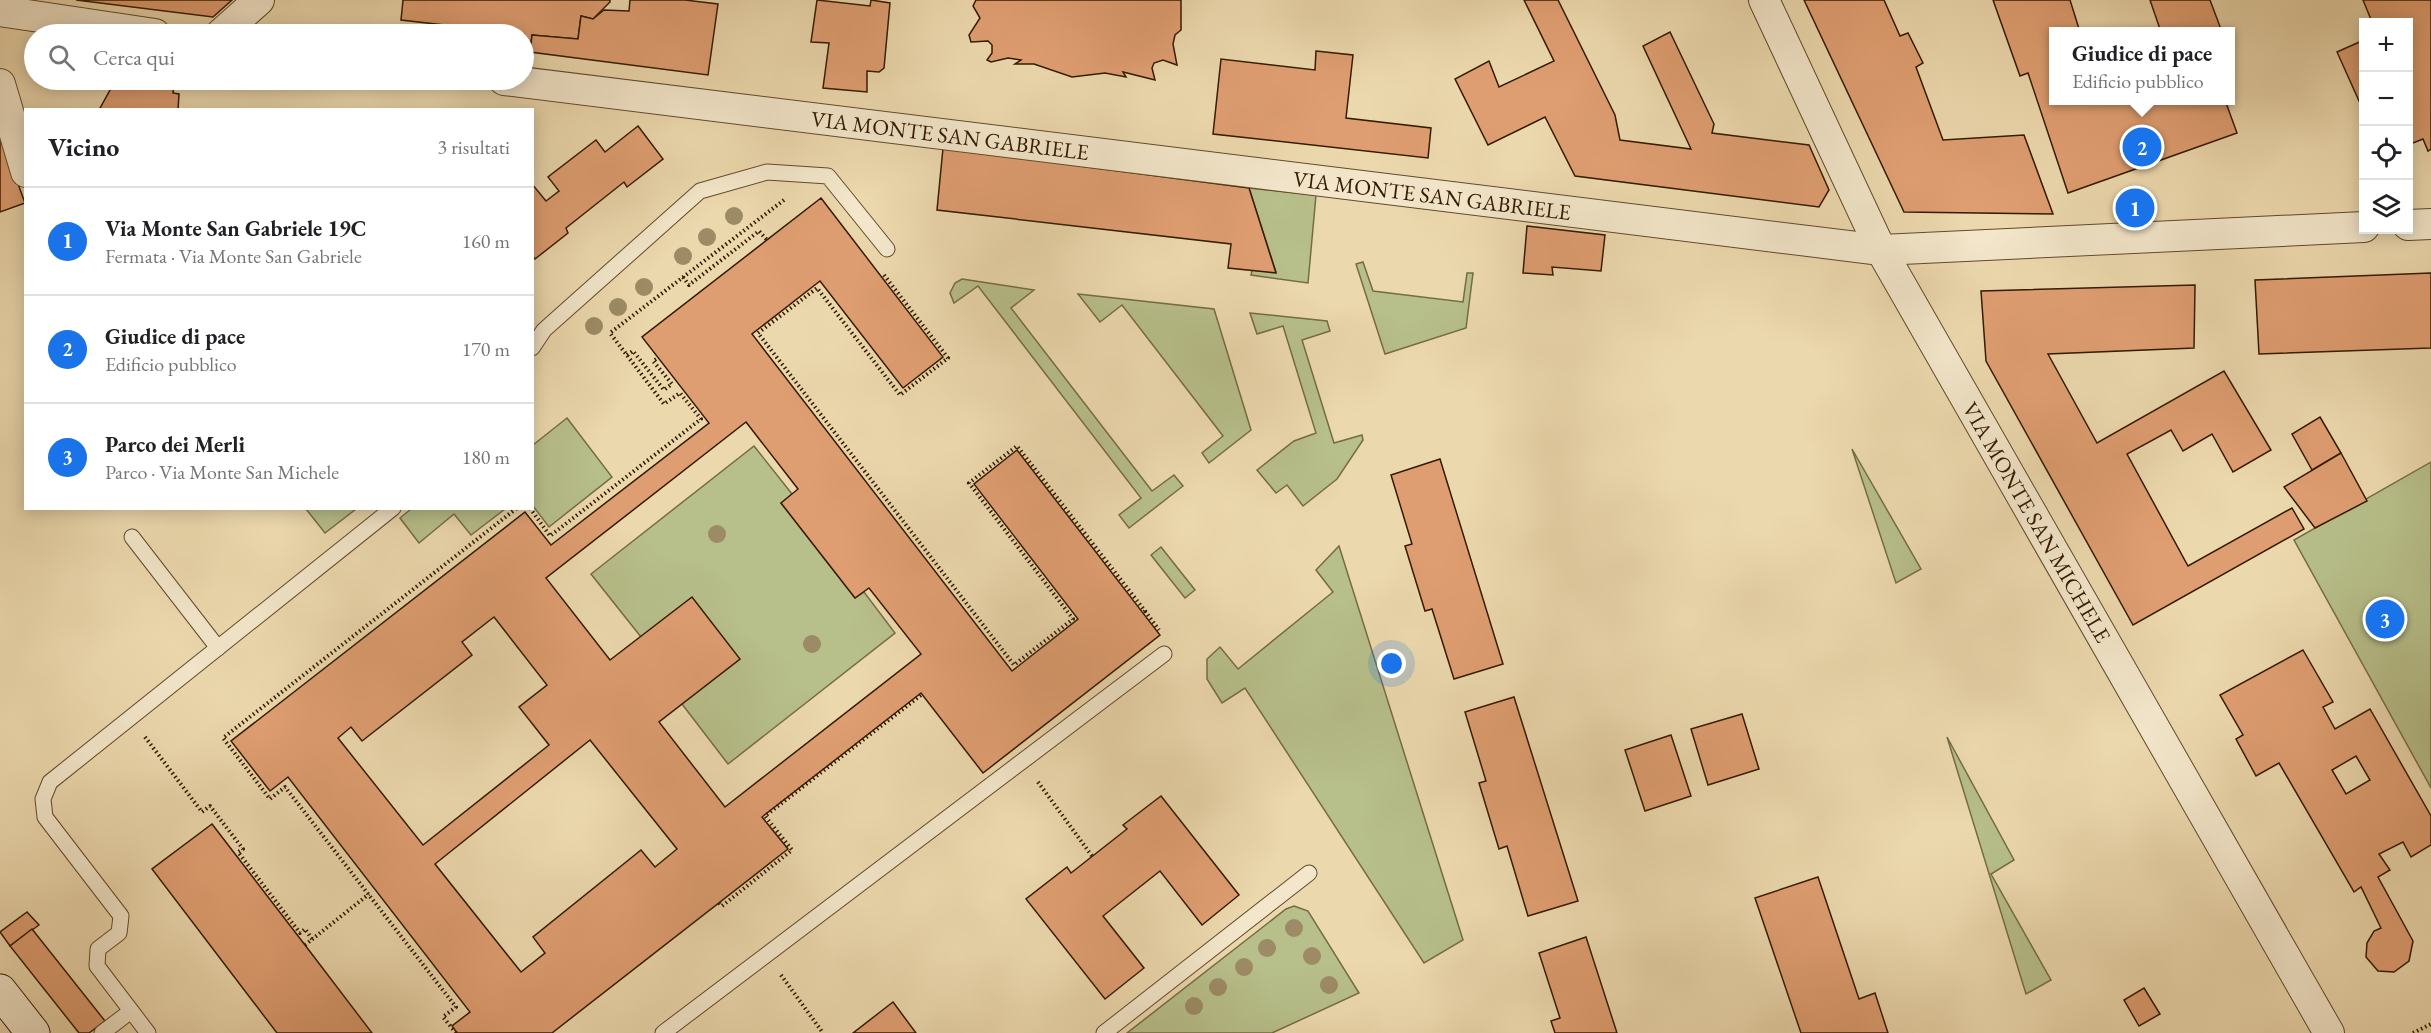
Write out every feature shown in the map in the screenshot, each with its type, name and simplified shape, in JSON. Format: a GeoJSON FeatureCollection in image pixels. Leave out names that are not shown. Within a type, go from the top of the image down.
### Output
{"type":"FeatureCollection","features":[{"type":"Feature","properties":{"kind":"street"},"geometry":{"type":"LineString","coordinates":[[232,24],[259,0]]}},
{"type":"Feature","properties":{"kind":"street","name":"VIA MONTE SAN MICHELE"},"geometry":{"type":"LineString","coordinates":[[1764,0],[1881,250],[2329,1033]]}},
{"type":"Feature","properties":{"kind":"street"},"geometry":{"type":"LineString","coordinates":[[0,11],[88,24]]}},
{"type":"Feature","properties":{"kind":"street"},"geometry":{"type":"LineString","coordinates":[[0,84],[24,165]]}},
{"type":"Feature","properties":{"kind":"street","name":"VIA MONTE SAN GABRIELE"},"geometry":{"type":"LineString","coordinates":[[534,84],[1881,250],[2359,227]]}},
{"type":"Feature","properties":{"kind":"street"},"geometry":{"type":"LineString","coordinates":[[2413,225],[2431,224]]}},
{"type":"Feature","properties":{"kind":"street"},"geometry":{"type":"LineString","coordinates":[[0,991],[33,1033]]}},
{"type":"Feature","properties":{"kind":"lane"},"geometry":{"type":"LineString","coordinates":[[534,345],[543,330],[700,191],[767,172],[828,176],[887,249]]}},
{"type":"Feature","properties":{"kind":"lane"},"geometry":{"type":"LineString","coordinates":[[148,1033],[97,966],[98,949],[119,933],[121,916],[45,817],[43,799],[50,782],[390,510]]}},
{"type":"Feature","properties":{"kind":"lane"},"geometry":{"type":"LineString","coordinates":[[132,537],[218,648]]}},
{"type":"Feature","properties":{"kind":"lane"},"geometry":{"type":"LineString","coordinates":[[663,1033],[1164,654]]}},
{"type":"Feature","properties":{"kind":"lane"},"geometry":{"type":"LineString","coordinates":[[1104,1033],[1309,873]]}},
{"type":"Feature","properties":{"kind":"lane"},"geometry":{"type":"LineString","coordinates":[[102,1033],[131,1011]]}},
{"type":"Feature","properties":{"kind":"path"},"geometry":{"type":"LineString","coordinates":[[531,510],[550,536],[701,419],[680,393],[664,404],[610,333],[792,194]]}},
{"type":"Feature","properties":{"kind":"path"},"geometry":{"type":"LineString","coordinates":[[683,277],[689,285],[759,231],[766,240]]}},
{"type":"Feature","properties":{"kind":"path"},"geometry":{"type":"LineString","coordinates":[[907,304],[948,358],[900,395],[817,288],[758,333],[1014,664],[1073,619],[969,483],[1017,446],[1160,631]]}},
{"type":"Feature","properties":{"kind":"path"},"geometry":{"type":"LineString","coordinates":[[627,355],[633,351],[664,390],[672,384],[653,361],[658,357]]}},
{"type":"Feature","properties":{"kind":"path"},"geometry":{"type":"LineString","coordinates":[[622,480],[626,486]]}},
{"type":"Feature","properties":{"kind":"path"},"geometry":{"type":"LineString","coordinates":[[456,1033],[443,1017],[456,1007],[285,787],[270,799],[223,738],[514,510]]}},
{"type":"Feature","properties":{"kind":"path"},"geometry":{"type":"LineString","coordinates":[[719,903],[722,906],[792,850],[765,816],[921,695]]}},
{"type":"Feature","properties":{"kind":"path"},"geometry":{"type":"LineString","coordinates":[[139,730],[202,812],[210,806],[243,849],[238,852],[300,933],[305,929],[312,939]]}},
{"type":"Feature","properties":{"kind":"path"},"geometry":{"type":"LineString","coordinates":[[1033,775],[1092,856]]}},
{"type":"Feature","properties":{"kind":"path"},"geometry":{"type":"LineString","coordinates":[[305,945],[369,894]]}},
{"type":"Feature","properties":{"kind":"path"},"geometry":{"type":"LineString","coordinates":[[777,969],[823,1033]]}},
{"type":"Feature","properties":{"kind":"path"},"geometry":{"type":"LineString","coordinates":[[2413,1033],[2431,1024]]}},
{"type":"Feature","properties":{"kind":"green space"},"geometry":{"type":"Polygon","coordinates":[[[1249,188],[1316,195],[1308,283],[1251,275],[1252,270],[1276,272],[1249,188]]]}},
{"type":"Feature","properties":{"kind":"green space"},"geometry":{"type":"Polygon","coordinates":[[[1363,262],[1373,291],[1463,302],[1467,273],[1473,273],[1466,328],[1385,354],[1356,264],[1363,262]]]}},
{"type":"Feature","properties":{"kind":"green space"},"geometry":{"type":"Polygon","coordinates":[[[962,279],[1034,290],[1011,308],[1152,491],[1174,475],[1183,486],[1129,528],[1119,515],[1141,498],[978,286],[954,303],[950,293],[955,283],[962,279]]]}},
{"type":"Feature","properties":{"kind":"green space"},"geometry":{"type":"Polygon","coordinates":[[[1078,294],[1214,309],[1251,430],[1209,463],[1202,453],[1223,436],[1122,305],[1100,322],[1078,294]]]}},
{"type":"Feature","properties":{"kind":"green space"},"geometry":{"type":"Polygon","coordinates":[[[1250,313],[1327,321],[1330,331],[1302,340],[1334,443],[1362,435],[1363,440],[1337,479],[1303,506],[1287,485],[1276,493],[1257,470],[1294,441],[1316,433],[1283,326],[1257,334],[1250,313]]]}},
{"type":"Feature","properties":{"kind":"green space"},"geometry":{"type":"Polygon","coordinates":[[[567,418],[612,477],[549,527],[534,507],[534,444],[567,418]]]}},
{"type":"Feature","properties":{"kind":"green space"},"geometry":{"type":"Polygon","coordinates":[[[754,446],[792,494],[781,503],[855,598],[864,592],[895,633],[728,764],[682,704],[641,637],[591,574],[754,446]]]}},
{"type":"Feature","properties":{"kind":"green space"},"geometry":{"type":"Polygon","coordinates":[[[1852,449],[1921,569],[1896,583],[1852,449]]]}},
{"type":"Feature","properties":{"kind":"green space"},"geometry":{"type":"Polygon","coordinates":[[[2431,462],[2431,788],[2294,540],[2431,462]]]}},
{"type":"Feature","properties":{"kind":"green space"},"geometry":{"type":"Polygon","coordinates":[[[307,510],[355,510],[325,533],[307,510]]]}},
{"type":"Feature","properties":{"kind":"green space"},"geometry":{"type":"Polygon","coordinates":[[[410,510],[504,510],[471,535],[454,514],[419,543],[400,518],[410,510]]]}},
{"type":"Feature","properties":{"kind":"green space"},"geometry":{"type":"Polygon","coordinates":[[[1339,546],[1463,940],[1424,963],[1245,688],[1222,703],[1207,679],[1207,659],[1220,647],[1238,669],[1333,592],[1316,570],[1339,546]]]}},
{"type":"Feature","properties":{"kind":"green space"},"geometry":{"type":"Polygon","coordinates":[[[1161,547],[1195,590],[1185,598],[1151,555],[1161,547]]]}},
{"type":"Feature","properties":{"kind":"green space"},"geometry":{"type":"Polygon","coordinates":[[[1947,737],[2014,860],[1991,874],[2051,980],[2026,994],[1947,737]]]}},
{"type":"Feature","properties":{"kind":"green space"},"geometry":{"type":"Polygon","coordinates":[[[1294,906],[1308,911],[1359,993],[1272,1033],[1127,1033],[1286,909],[1294,906]]]}},
{"type":"Feature","properties":{"kind":"building"},"geometry":{"type":"Polygon","coordinates":[[[76,0],[232,0],[213,17],[76,0]]]}},
{"type":"Feature","properties":{"kind":"building"},"geometry":{"type":"Polygon","coordinates":[[[403,0],[610,0],[593,19],[581,16],[578,39],[534,35],[534,24],[436,24],[401,20],[403,0]]]}},
{"type":"Feature","properties":{"kind":"building"},"geometry":{"type":"Polygon","coordinates":[[[630,0],[685,0],[718,4],[708,75],[534,53],[534,35],[578,39],[581,16],[593,19],[604,10],[629,11],[630,0]]]}},
{"type":"Feature","properties":{"kind":"building"},"geometry":{"type":"Polygon","coordinates":[[[817,0],[870,6],[871,0],[890,3],[884,68],[879,72],[867,71],[867,92],[823,88],[829,43],[811,42],[817,0]]]}},
{"type":"Feature","properties":{"kind":"building"},"geometry":{"type":"Polygon","coordinates":[[[976,0],[1181,0],[1181,30],[1175,35],[1173,44],[1177,65],[1163,60],[1154,63],[1152,68],[1155,80],[1123,72],[1126,77],[1105,73],[1072,77],[1034,64],[1015,64],[1021,60],[1008,58],[991,62],[987,60],[992,53],[992,45],[988,41],[971,42],[969,35],[980,18],[973,6],[976,0]]]}},
{"type":"Feature","properties":{"kind":"building"},"geometry":{"type":"Polygon","coordinates":[[[1524,0],[1558,0],[1615,115],[1620,140],[1691,149],[1643,46],[1670,32],[1714,124],[1712,133],[1809,145],[1829,190],[1819,207],[1575,176],[1545,117],[1488,145],[1455,79],[1489,61],[1499,87],[1554,61],[1524,0]]]}},
{"type":"Feature","properties":{"kind":"building"},"geometry":{"type":"Polygon","coordinates":[[[1804,0],[1884,0],[1900,36],[1908,33],[1923,63],[1916,67],[1943,140],[2024,135],[2053,214],[1904,212],[1804,0]]]}},
{"type":"Feature","properties":{"kind":"building"},"geometry":{"type":"Polygon","coordinates":[[[1993,0],[2070,0],[2078,27],[2049,27],[2049,105],[2227,105],[2237,133],[2068,193],[2028,73],[2020,76],[1993,0]]]}},
{"type":"Feature","properties":{"kind":"building"},"geometry":{"type":"Polygon","coordinates":[[[2150,0],[2210,0],[2220,27],[2159,27],[2150,0]]]}},
{"type":"Feature","properties":{"kind":"building"},"geometry":{"type":"Polygon","coordinates":[[[2363,0],[2431,0],[2431,149],[2428,151],[2423,139],[2413,143],[2413,18],[2370,18],[2363,0]]]}},
{"type":"Feature","properties":{"kind":"building"},"geometry":{"type":"Polygon","coordinates":[[[2359,42],[2359,101],[2337,52],[2359,42]]]}},
{"type":"Feature","properties":{"kind":"building"},"geometry":{"type":"Polygon","coordinates":[[[1316,51],[1353,55],[1346,118],[1431,128],[1428,158],[1213,134],[1221,59],[1315,70],[1316,51]]]}},
{"type":"Feature","properties":{"kind":"building"},"geometry":{"type":"Polygon","coordinates":[[[110,90],[173,90],[173,93],[179,94],[178,108],[100,108],[110,90]]]}},
{"type":"Feature","properties":{"kind":"building"},"geometry":{"type":"Polygon","coordinates":[[[638,126],[663,159],[627,187],[624,182],[566,228],[568,233],[535,259],[534,186],[546,201],[559,191],[548,177],[596,140],[605,152],[638,126]]]}},
{"type":"Feature","properties":{"kind":"building"},"geometry":{"type":"Polygon","coordinates":[[[0,134],[24,203],[0,212],[0,134]]]}},
{"type":"Feature","properties":{"kind":"building"},"geometry":{"type":"Polygon","coordinates":[[[943,148],[1249,188],[1276,273],[1228,268],[1231,244],[937,210],[943,148]]]}},
{"type":"Feature","properties":{"kind":"building"},"geometry":{"type":"Polygon","coordinates":[[[821,198],[943,357],[903,388],[820,281],[752,334],[1012,671],[1078,619],[974,484],[1017,450],[1160,635],[983,773],[921,693],[762,817],[788,849],[552,1033],[457,1033],[452,1026],[470,1012],[288,777],[270,791],[231,741],[525,512],[551,545],[709,423],[642,337],[821,198]],[[746,422],[546,578],[610,660],[692,597],[740,659],[659,722],[725,807],[921,654],[869,588],[855,598],[781,503],[798,489],[746,422]],[[494,617],[462,642],[472,655],[362,741],[351,727],[338,738],[423,845],[549,745],[519,707],[547,685],[494,617]],[[590,740],[435,864],[521,972],[545,953],[533,937],[641,850],[655,867],[677,849],[590,740]]]}},
{"type":"Feature","properties":{"kind":"building"},"geometry":{"type":"Polygon","coordinates":[[[1527,226],[1605,235],[1601,271],[1552,267],[1553,275],[1523,273],[1527,226]]]}},
{"type":"Feature","properties":{"kind":"building"},"geometry":{"type":"Polygon","coordinates":[[[2431,273],[2431,348],[2259,354],[2255,280],[2431,273]]]}},
{"type":"Feature","properties":{"kind":"building"},"geometry":{"type":"Polygon","coordinates":[[[2195,285],[2194,348],[2048,354],[2097,443],[2224,371],[2271,450],[2233,472],[2212,434],[2183,451],[2171,430],[2127,454],[2188,566],[2292,508],[2304,529],[2133,625],[1986,361],[1981,291],[2195,285]]]}},
{"type":"Feature","properties":{"kind":"building"},"geometry":{"type":"Polygon","coordinates":[[[2320,417],[2341,453],[2312,470],[2292,434],[2320,417]]]}},
{"type":"Feature","properties":{"kind":"building"},"geometry":{"type":"Polygon","coordinates":[[[2341,453],[2367,501],[2315,528],[2284,487],[2341,453]]]}},
{"type":"Feature","properties":{"kind":"building"},"geometry":{"type":"Polygon","coordinates":[[[1440,459],[1503,664],[1454,679],[1432,609],[1425,611],[1405,546],[1412,544],[1391,475],[1440,459]]]}},
{"type":"Feature","properties":{"kind":"building"},"geometry":{"type":"Polygon","coordinates":[[[2303,650],[2333,702],[2323,707],[2335,729],[2370,709],[2431,816],[2431,845],[2411,857],[2403,842],[2379,854],[2390,870],[2378,877],[2413,941],[2409,961],[2394,972],[2378,971],[2366,957],[2367,943],[2374,931],[2381,928],[2361,887],[2354,892],[2279,763],[2256,776],[2236,739],[2243,735],[2220,695],[2303,650]],[[2356,756],[2332,770],[2346,794],[2370,780],[2356,756]]]}},
{"type":"Feature","properties":{"kind":"building"},"geometry":{"type":"Polygon","coordinates":[[[1514,697],[1578,901],[1528,916],[1507,846],[1499,849],[1479,783],[1486,781],[1465,712],[1514,697]]]}},
{"type":"Feature","properties":{"kind":"building"},"geometry":{"type":"Polygon","coordinates":[[[1742,714],[1759,769],[1708,785],[1691,729],[1742,714]]]}},
{"type":"Feature","properties":{"kind":"building"},"geometry":{"type":"Polygon","coordinates":[[[1671,735],[1691,796],[1645,811],[1625,750],[1671,735]]]}},
{"type":"Feature","properties":{"kind":"building"},"geometry":{"type":"Polygon","coordinates":[[[1161,796],[1239,895],[1202,925],[1160,871],[1103,916],[1144,968],[1105,999],[1026,899],[1067,867],[1071,873],[1127,829],[1123,825],[1161,796]]]}},
{"type":"Feature","properties":{"kind":"building"},"geometry":{"type":"Polygon","coordinates":[[[212,824],[372,1033],[277,1033],[152,869],[212,824]]]}},
{"type":"Feature","properties":{"kind":"building"},"geometry":{"type":"Polygon","coordinates":[[[1818,877],[1859,999],[1875,993],[1888,1033],[1801,1033],[1755,898],[1818,877]]]}},
{"type":"Feature","properties":{"kind":"building"},"geometry":{"type":"Polygon","coordinates":[[[27,912],[39,925],[10,946],[0,932],[27,912]]]}},
{"type":"Feature","properties":{"kind":"building"},"geometry":{"type":"Polygon","coordinates":[[[32,929],[105,1021],[89,1033],[79,1033],[10,946],[32,929]]]}},
{"type":"Feature","properties":{"kind":"building"},"geometry":{"type":"Polygon","coordinates":[[[1586,937],[1617,1033],[1555,1033],[1551,1021],[1560,1018],[1539,953],[1586,937]]]}},
{"type":"Feature","properties":{"kind":"building"},"geometry":{"type":"Polygon","coordinates":[[[2144,988],[2160,1014],[2139,1026],[2124,1000],[2144,988]]]}},
{"type":"Feature","properties":{"kind":"building"},"geometry":{"type":"Polygon","coordinates":[[[893,1002],[916,1033],[853,1033],[893,1002]]]}},
{"type":"Feature","properties":{"kind":"place","name":"Giudice di pace"},"geometry":{"type":"Point","coordinates":[2142,147]}},
{"type":"Feature","properties":{"kind":"place","name":"Via Monte San Gabriele 19C"},"geometry":{"type":"Point","coordinates":[2135,208]}},
{"type":"Feature","properties":{"kind":"place","name":"Parco dei Merli"},"geometry":{"type":"Point","coordinates":[2385,619]}}]}
